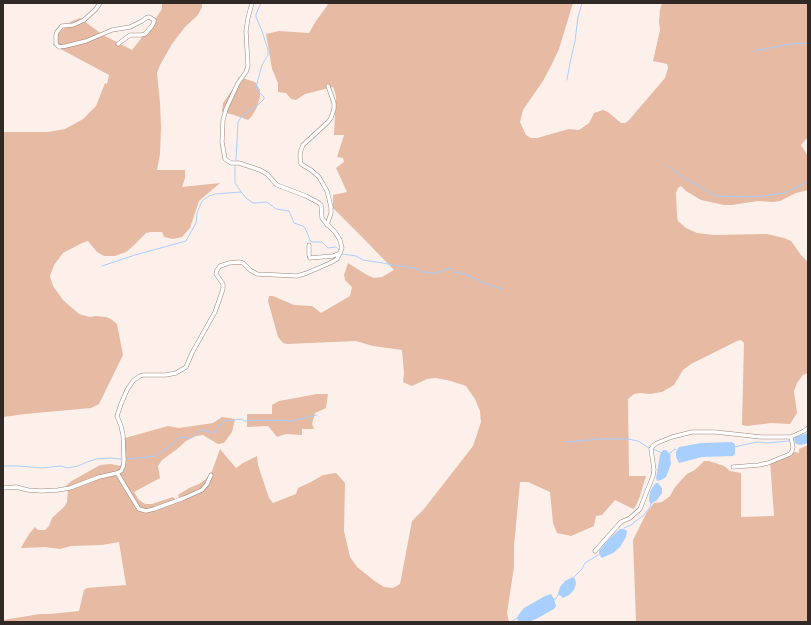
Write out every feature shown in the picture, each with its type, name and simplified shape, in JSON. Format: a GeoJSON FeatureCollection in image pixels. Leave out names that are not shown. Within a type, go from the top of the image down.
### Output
{"type":"FeatureCollection","features":[{"type":"Feature","properties":{"kind":"street"},"geometry":{"type":"LineString","coordinates":[[100,3],[84,20],[73,25],[62,26],[57,32],[56,44],[59,47],[66,46],[86,41],[112,30],[130,27],[149,17],[154,20],[152,26],[145,34],[130,35],[118,44]]}},
{"type":"Feature","properties":{"kind":"street"},"geometry":{"type":"LineString","coordinates":[[3,488],[16,487],[41,491],[58,490],[76,486],[99,477],[121,471],[123,467],[124,445],[122,430],[117,416],[127,390],[133,381],[140,376],[166,376],[176,373],[186,367],[195,346],[210,321],[222,292],[223,284],[216,274],[218,268],[223,265],[239,262],[243,263],[257,274],[297,276],[337,259],[342,248],[340,240],[322,218],[321,205],[319,203],[306,196],[277,185],[267,174],[260,170],[239,163],[231,163],[224,159],[222,142],[223,120],[226,109],[238,83],[246,72],[248,66],[246,31],[252,3]]}},
{"type":"Feature","properties":{"kind":"street"},"geometry":{"type":"LineString","coordinates":[[327,224],[331,213],[327,191],[319,177],[301,164],[300,156],[303,145],[328,122],[330,118],[334,108],[334,103],[328,86]]}},
{"type":"Feature","properties":{"kind":"street"},"geometry":{"type":"LineString","coordinates":[[309,245],[310,258],[333,256],[340,253]]}},
{"type":"Feature","properties":{"kind":"street"},"geometry":{"type":"LineString","coordinates":[[595,551],[621,522],[630,518],[640,509],[653,476],[654,470],[652,449],[657,443],[672,437],[692,432],[715,432],[761,437],[791,437],[808,428]]}},
{"type":"Feature","properties":{"kind":"street"},"geometry":{"type":"LineString","coordinates":[[733,467],[760,465],[790,454],[793,447],[791,437]]}},
{"type":"Feature","properties":{"kind":"street"},"geometry":{"type":"LineString","coordinates":[[117,473],[139,509],[146,511],[202,490],[207,484],[211,475]]}},
{"type":"Feature","properties":{"kind":"shaded area"},"geometry":{"type":"Polygon","coordinates":[[[162,3],[202,3],[202,7],[198,15],[185,27],[172,44],[157,73],[161,127],[160,154],[157,170],[185,170],[185,178],[182,187],[220,183],[199,201],[190,228],[182,237],[173,239],[164,237],[162,232],[146,233],[126,252],[115,256],[104,256],[97,252],[88,241],[63,253],[54,265],[50,276],[53,286],[63,300],[79,314],[90,317],[106,317],[117,324],[123,355],[99,404],[91,408],[3,417],[3,132],[48,132],[65,129],[83,119],[96,106],[105,83],[107,84],[109,75],[53,45],[56,36],[70,22],[80,18],[103,35],[132,50],[162,9],[162,3]]]}},
{"type":"Feature","properties":{"kind":"shaded area"},"geometry":{"type":"Polygon","coordinates":[[[329,3],[573,3],[559,49],[552,64],[543,81],[523,110],[520,122],[526,135],[531,138],[537,138],[569,129],[579,130],[589,123],[594,113],[603,110],[608,112],[621,123],[625,123],[629,120],[665,78],[668,68],[667,64],[653,61],[660,30],[659,22],[662,3],[808,3],[808,137],[801,145],[808,156],[808,190],[796,193],[780,201],[758,201],[732,205],[724,205],[701,200],[686,191],[681,186],[678,188],[676,193],[678,221],[686,228],[697,233],[714,235],[767,234],[784,238],[791,241],[808,262],[808,373],[803,375],[797,383],[794,391],[797,413],[790,424],[771,423],[747,426],[742,425],[744,343],[741,340],[691,364],[683,370],[674,385],[662,392],[634,394],[628,399],[629,476],[646,476],[640,496],[636,506],[633,509],[615,500],[602,515],[596,516],[594,526],[571,536],[557,533],[553,523],[550,492],[528,482],[520,482],[514,546],[514,567],[507,613],[509,622],[3,622],[3,620],[40,614],[79,611],[84,590],[87,588],[126,585],[119,542],[102,545],[71,546],[60,549],[45,547],[21,548],[35,527],[38,530],[45,530],[49,526],[52,518],[65,506],[67,502],[68,490],[65,487],[70,482],[100,465],[111,464],[120,466],[125,456],[125,438],[168,426],[179,428],[213,423],[222,417],[235,419],[232,432],[224,443],[218,444],[203,435],[196,436],[186,441],[162,460],[158,466],[160,478],[134,492],[139,500],[145,504],[152,504],[173,497],[176,500],[179,498],[178,495],[205,480],[212,471],[220,449],[236,468],[257,456],[258,465],[269,498],[273,503],[296,494],[298,488],[323,475],[336,473],[345,483],[344,531],[350,557],[357,567],[376,582],[384,587],[393,588],[400,584],[412,521],[424,509],[473,446],[481,422],[480,411],[475,399],[466,386],[436,378],[427,379],[412,386],[403,382],[404,373],[402,350],[373,346],[356,341],[287,344],[283,343],[278,337],[268,301],[269,296],[273,296],[294,305],[312,306],[321,313],[350,296],[352,287],[345,280],[344,275],[348,263],[374,278],[382,277],[394,270],[333,208],[333,195],[347,192],[336,168],[344,162],[343,158],[337,157],[344,135],[334,135],[336,97],[333,87],[305,94],[296,100],[291,99],[286,93],[278,92],[278,83],[272,69],[266,34],[279,31],[309,33],[329,3]]]}},
{"type":"Feature","properties":{"kind":"shaded area"},"geometry":{"type":"Polygon","coordinates":[[[239,77],[255,82],[260,90],[260,97],[257,107],[248,120],[222,112],[223,103],[239,77]]]}},
{"type":"Feature","properties":{"kind":"shaded area"},"geometry":{"type":"Polygon","coordinates":[[[317,394],[328,394],[326,408],[315,413],[312,424],[314,429],[302,429],[302,435],[286,434],[277,437],[268,426],[247,427],[247,414],[272,414],[272,405],[279,401],[317,394]]]}},
{"type":"Feature","properties":{"kind":"shaded area"},"geometry":{"type":"Polygon","coordinates":[[[808,445],[808,622],[636,622],[633,540],[647,512],[654,503],[662,502],[670,496],[675,487],[687,474],[695,470],[704,461],[709,461],[724,466],[730,471],[741,473],[741,517],[774,516],[770,461],[795,452],[799,453],[799,449],[808,445]]]}},
{"type":"Feature","properties":{"kind":"water"},"geometry":{"type":"Polygon","coordinates":[[[808,433],[808,443],[801,445],[796,444],[794,440],[795,437],[808,433]]]}},
{"type":"Feature","properties":{"kind":"water"},"geometry":{"type":"Polygon","coordinates":[[[732,442],[735,444],[735,454],[733,456],[702,457],[679,463],[676,457],[676,452],[679,447],[701,443],[732,442]]]}},
{"type":"Feature","properties":{"kind":"water"},"geometry":{"type":"Polygon","coordinates":[[[663,450],[666,450],[669,453],[671,464],[666,477],[657,481],[656,478],[660,455],[663,450]]]}},
{"type":"Feature","properties":{"kind":"water"},"geometry":{"type":"Polygon","coordinates":[[[656,483],[658,483],[662,488],[662,493],[657,500],[651,504],[649,501],[650,492],[656,483]]]}},
{"type":"Feature","properties":{"kind":"water"},"geometry":{"type":"Polygon","coordinates":[[[620,529],[627,531],[626,537],[620,547],[613,553],[602,558],[599,551],[620,529]]]}},
{"type":"Feature","properties":{"kind":"water"},"geometry":{"type":"Polygon","coordinates":[[[573,577],[576,584],[574,590],[563,598],[558,594],[560,587],[565,581],[573,577]]]}},
{"type":"Feature","properties":{"kind":"water"},"geometry":{"type":"Polygon","coordinates":[[[551,594],[556,606],[554,609],[529,622],[519,622],[517,618],[524,608],[551,594]]]}},
{"type":"Feature","properties":{"kind":"waterway"},"geometry":{"type":"LineString","coordinates":[[236,160],[238,122],[242,116],[264,99],[256,87],[262,65],[268,55],[268,50],[256,17],[261,3]]}},
{"type":"Feature","properties":{"kind":"waterway"},"geometry":{"type":"LineString","coordinates":[[567,80],[578,17],[582,3]]}},
{"type":"Feature","properties":{"kind":"waterway"},"geometry":{"type":"LineString","coordinates":[[753,51],[791,44],[808,43]]}},
{"type":"Feature","properties":{"kind":"waterway"},"geometry":{"type":"LineString","coordinates":[[667,165],[683,177],[714,195],[720,196],[752,197],[784,193],[808,182]]}},
{"type":"Feature","properties":{"kind":"waterway"},"geometry":{"type":"LineString","coordinates":[[235,166],[235,183],[246,198],[253,203],[267,202],[276,209],[289,211],[294,223],[305,228],[311,242],[322,242],[328,248],[336,247],[339,250]]}},
{"type":"Feature","properties":{"kind":"waterway"},"geometry":{"type":"LineString","coordinates":[[102,266],[186,241],[196,223],[197,213],[202,201],[215,194],[241,192]]}},
{"type":"Feature","properties":{"kind":"waterway"},"geometry":{"type":"LineString","coordinates":[[342,254],[356,256],[363,260],[415,268],[423,272],[436,273],[450,268],[454,272],[467,275],[488,285],[502,289]]}},
{"type":"Feature","properties":{"kind":"waterway"},"geometry":{"type":"LineString","coordinates":[[128,459],[155,456],[179,438],[191,438],[199,431],[203,430],[215,432],[225,421],[242,419],[244,421],[293,421],[317,415]]}},
{"type":"Feature","properties":{"kind":"waterway"},"geometry":{"type":"LineString","coordinates":[[566,442],[600,439],[628,439],[638,441],[649,448]]}},
{"type":"Feature","properties":{"kind":"waterway"},"geometry":{"type":"LineString","coordinates":[[734,447],[757,442],[767,443],[789,441]]}},
{"type":"Feature","properties":{"kind":"waterway"},"geometry":{"type":"LineString","coordinates":[[653,449],[662,453]]}},
{"type":"Feature","properties":{"kind":"waterway"},"geometry":{"type":"LineString","coordinates":[[670,457],[670,453],[675,449],[676,450]]}},
{"type":"Feature","properties":{"kind":"waterway"},"geometry":{"type":"LineString","coordinates":[[3,466],[42,468],[61,466],[67,468],[78,466],[96,459],[121,459]]}},
{"type":"Feature","properties":{"kind":"waterway"},"geometry":{"type":"LineString","coordinates":[[624,528],[633,524],[644,515],[651,503]]}},
{"type":"Feature","properties":{"kind":"waterway"},"geometry":{"type":"LineString","coordinates":[[573,578],[582,569],[585,563],[598,555]]}},
{"type":"Feature","properties":{"kind":"waterway"},"geometry":{"type":"LineString","coordinates":[[553,599],[556,599],[559,593]]}},
{"type":"Feature","properties":{"kind":"waterway"},"geometry":{"type":"LineString","coordinates":[[511,622],[517,618]]}}]}
